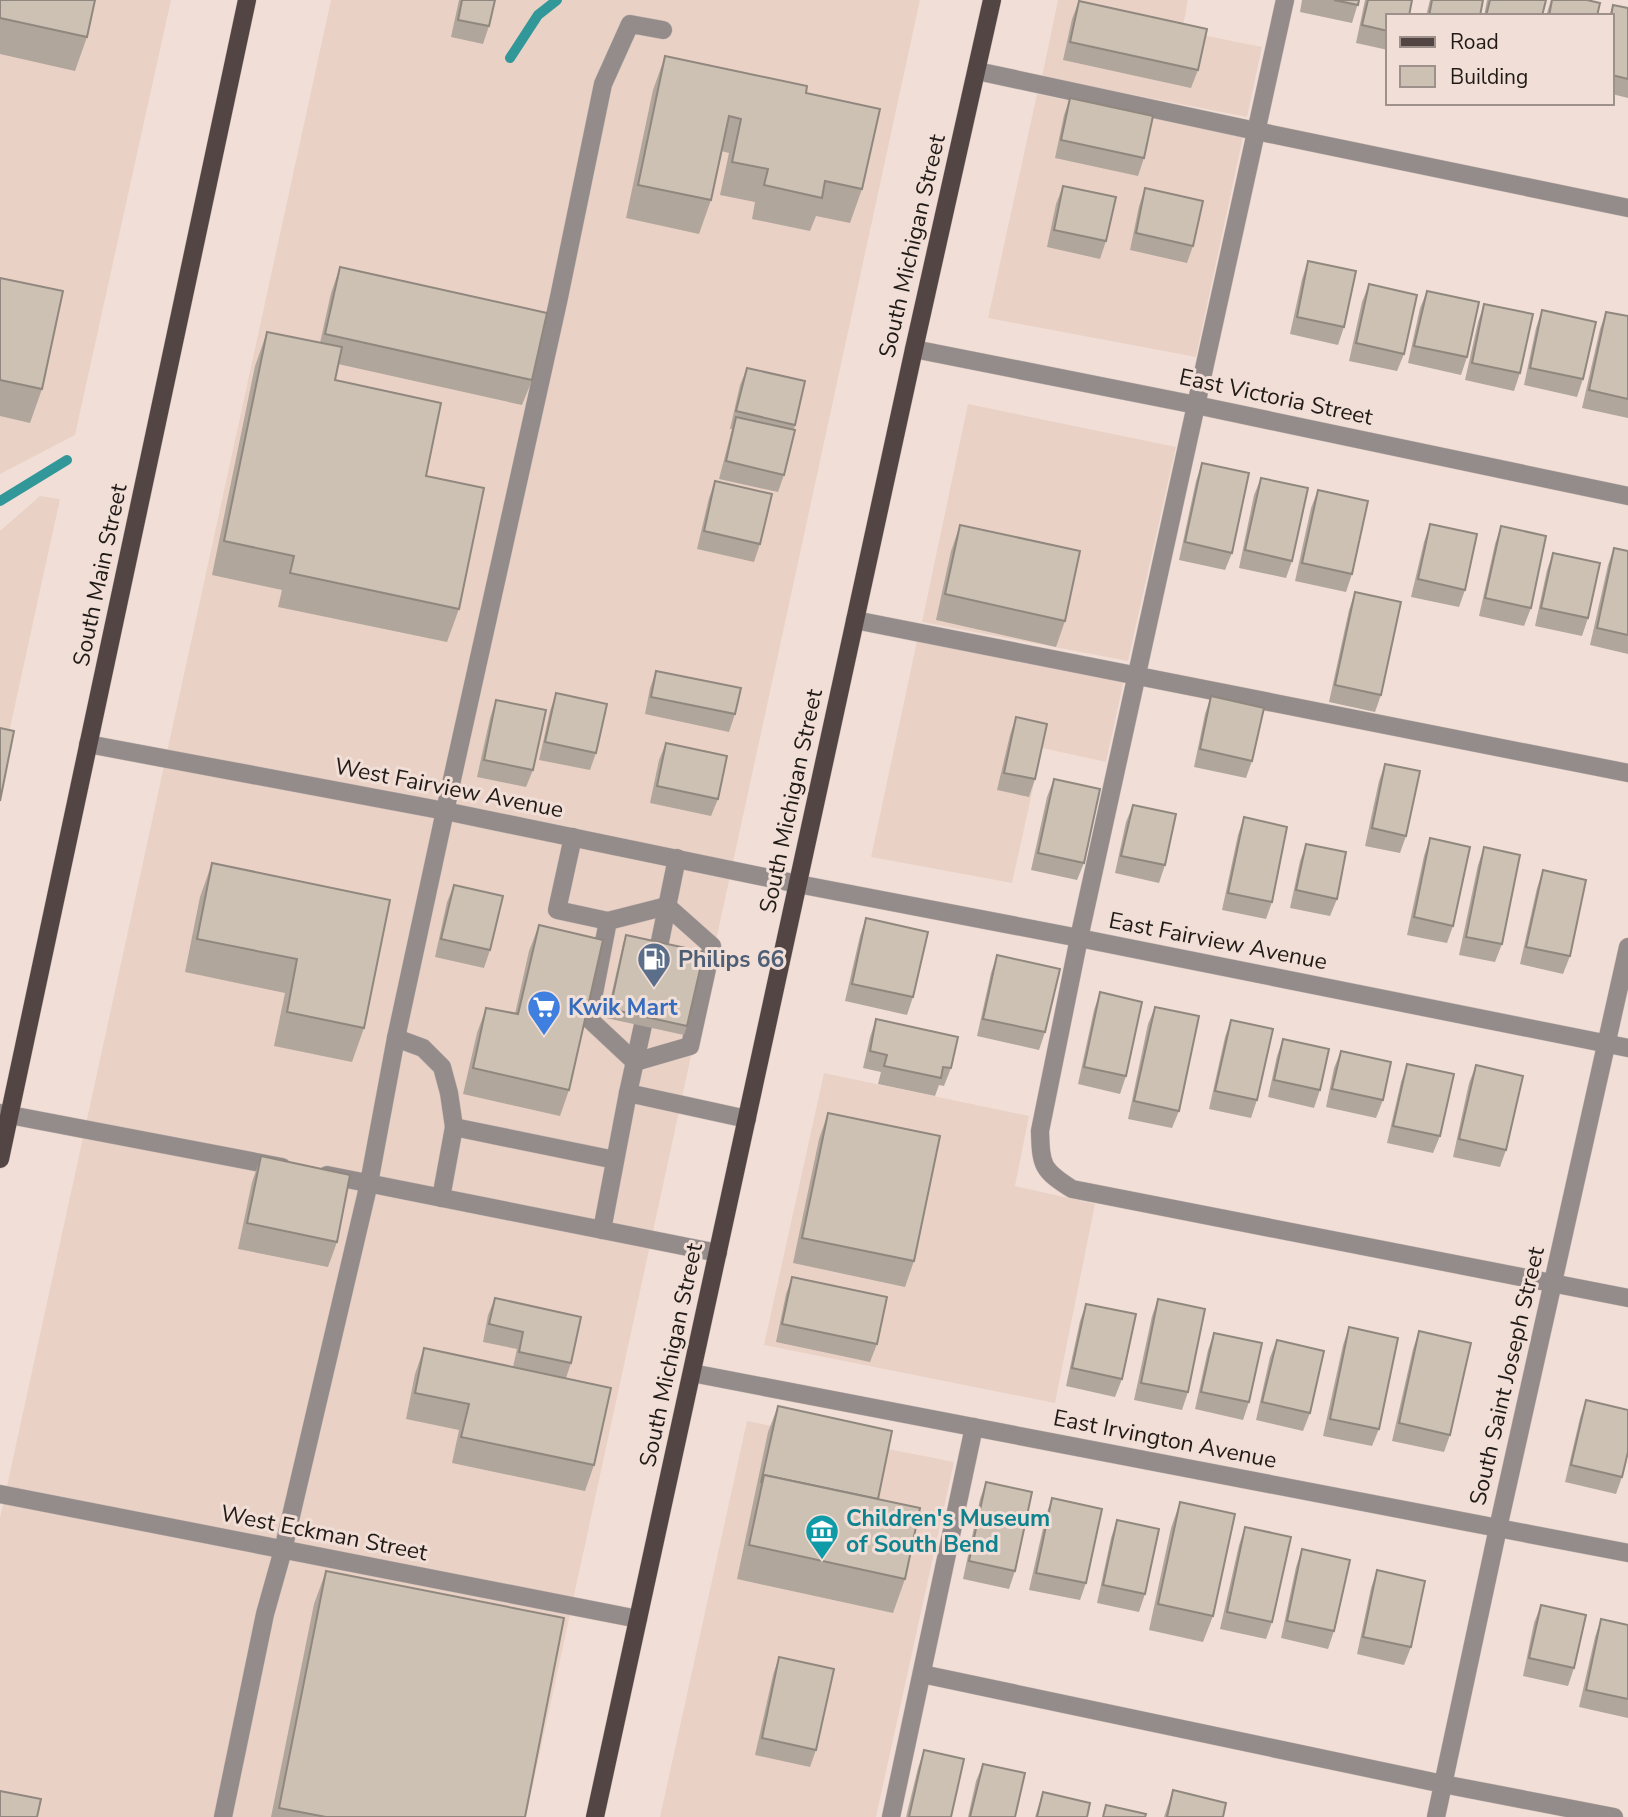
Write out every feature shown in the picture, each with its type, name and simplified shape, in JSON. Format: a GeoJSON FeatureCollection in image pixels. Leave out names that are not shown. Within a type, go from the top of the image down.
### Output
{"type":"FeatureCollection","features":[{"type":"Feature","properties":{"kind":"main road","name":"South Main Street"},"geometry":{"type":"LineString","coordinates":[[0,1159],[5,1114],[88,744],[247,0]]}},
{"type":"Feature","properties":{"kind":"main road","name":"South Michigan Street"},"geometry":{"type":"LineString","coordinates":[[595,1817],[992,0]]}},
{"type":"Feature","properties":{"kind":"street"},"geometry":{"type":"LineString","coordinates":[[1285,0],[1079,938],[1040,1131],[1040,1157],[1052,1176],[1072,1189],[1628,1298]]}},
{"type":"Feature","properties":{"kind":"street"},"geometry":{"type":"LineString","coordinates":[[223,1817],[262,1626],[283,1550],[369,1183],[396,1038],[444,811],[552,330],[603,84],[630,24],[663,30]]}},
{"type":"Feature","properties":{"kind":"street"},"geometry":{"type":"LineString","coordinates":[[977,71],[1628,208]]}},
{"type":"Feature","properties":{"kind":"street","name":"East Victoria Street"},"geometry":{"type":"LineString","coordinates":[[914,349],[1628,496]]}},
{"type":"Feature","properties":{"kind":"street"},"geometry":{"type":"LineString","coordinates":[[855,620],[1628,773]]}},
{"type":"Feature","properties":{"kind":"street","name":"West Fairview Avenue"},"geometry":{"type":"LineString","coordinates":[[88,744],[444,811],[798,884]]}},
{"type":"Feature","properties":{"kind":"street"},"geometry":{"type":"LineString","coordinates":[[573,837],[557,910],[608,921],[667,906]]}},
{"type":"Feature","properties":{"kind":"street"},"geometry":{"type":"LineString","coordinates":[[658,951],[677,858]]}},
{"type":"Feature","properties":{"kind":"street","name":"East Fairview Avenue"},"geometry":{"type":"LineString","coordinates":[[798,884],[1628,1048]]}},
{"type":"Feature","properties":{"kind":"street"},"geometry":{"type":"LineString","coordinates":[[635,1062],[690,1046],[712,946],[667,906]]}},
{"type":"Feature","properties":{"kind":"street"},"geometry":{"type":"LineString","coordinates":[[608,921],[589,1019],[635,1062]]}},
{"type":"Feature","properties":{"kind":"street","name":"South Saint Joseph Street"},"geometry":{"type":"LineString","coordinates":[[1436,1817],[1628,947]]}},
{"type":"Feature","properties":{"kind":"street"},"geometry":{"type":"LineString","coordinates":[[602,1230],[643,1026]]}},
{"type":"Feature","properties":{"kind":"street"},"geometry":{"type":"LineString","coordinates":[[396,1038],[423,1048],[442,1067],[454,1127],[441,1198]]}},
{"type":"Feature","properties":{"kind":"street"},"geometry":{"type":"LineString","coordinates":[[628,1093],[747,1119]]}},
{"type":"Feature","properties":{"kind":"street"},"geometry":{"type":"LineString","coordinates":[[5,1114],[718,1253]]}},
{"type":"Feature","properties":{"kind":"street"},"geometry":{"type":"LineString","coordinates":[[454,1127],[615,1160]]}},
{"type":"Feature","properties":{"kind":"street","name":"East Irvington Avenue"},"geometry":{"type":"LineString","coordinates":[[692,1373],[1628,1553]]}},
{"type":"Feature","properties":{"kind":"street"},"geometry":{"type":"LineString","coordinates":[[891,1817],[974,1427]]}},
{"type":"Feature","properties":{"kind":"street","name":"West Eckman Street"},"geometry":{"type":"LineString","coordinates":[[0,1494],[638,1619]]}},
{"type":"Feature","properties":{"kind":"street"},"geometry":{"type":"LineString","coordinates":[[922,1674],[1443,1784],[1614,1817]]}},
{"type":"Feature","properties":{"kind":"shaded area"},"geometry":{"type":"Polygon","coordinates":[[[0,0],[171,0],[75,435],[0,474],[0,0]]]}},
{"type":"Feature","properties":{"kind":"shaded area"},"geometry":{"type":"Polygon","coordinates":[[[331,0],[920,0],[526,1817],[0,1817],[0,1518],[331,0]]]}},
{"type":"Feature","properties":{"kind":"shaded area"},"geometry":{"type":"Polygon","coordinates":[[[1058,0],[1188,0],[1182,31],[1262,47],[1247,117],[1042,77],[1058,0]]]}},
{"type":"Feature","properties":{"kind":"shaded area"},"geometry":{"type":"Polygon","coordinates":[[[1037,94],[1243,137],[1196,357],[988,318],[1037,94]]]}},
{"type":"Feature","properties":{"kind":"shaded area"},"geometry":{"type":"Polygon","coordinates":[[[968,404],[1176,447],[1128,661],[922,622],[968,404]]]}},
{"type":"Feature","properties":{"kind":"shaded area"},"geometry":{"type":"Polygon","coordinates":[[[40,496],[60,499],[0,774],[0,531],[40,496]]]}},
{"type":"Feature","properties":{"kind":"shaded area"},"geometry":{"type":"Polygon","coordinates":[[[917,641],[1124,680],[1106,762],[1042,748],[1012,883],[871,857],[917,641]]]}},
{"type":"Feature","properties":{"kind":"shaded area"},"geometry":{"type":"Polygon","coordinates":[[[824,1073],[1029,1116],[1015,1186],[1095,1204],[1055,1403],[764,1345],[824,1073]]]}},
{"type":"Feature","properties":{"kind":"shaded area"},"geometry":{"type":"Polygon","coordinates":[[[747,1421],[954,1462],[876,1817],[660,1817],[747,1421]]]}},
{"type":"Feature","properties":{"kind":"building"},"geometry":{"type":"Polygon","coordinates":[[[0,0],[95,0],[87,37],[0,18],[0,0]]]}},
{"type":"Feature","properties":{"kind":"building"},"geometry":{"type":"Polygon","coordinates":[[[462,0],[495,0],[489,26],[458,20],[462,0]]]}},
{"type":"Feature","properties":{"kind":"building"},"geometry":{"type":"Polygon","coordinates":[[[1334,0],[1359,0],[1358,5],[1334,0]]]}},
{"type":"Feature","properties":{"kind":"building"},"geometry":{"type":"Polygon","coordinates":[[[1368,0],[1412,0],[1409,14],[1386,14],[1386,31],[1362,25],[1368,0]]]}},
{"type":"Feature","properties":{"kind":"building"},"geometry":{"type":"Polygon","coordinates":[[[1432,0],[1483,0],[1480,14],[1429,14],[1432,0]]]}},
{"type":"Feature","properties":{"kind":"building"},"geometry":{"type":"Polygon","coordinates":[[[1490,0],[1546,0],[1542,14],[1486,14],[1490,0]]]}},
{"type":"Feature","properties":{"kind":"building"},"geometry":{"type":"Polygon","coordinates":[[[1552,0],[1587,0],[1600,3],[1597,14],[1549,14],[1552,0]]]}},
{"type":"Feature","properties":{"kind":"building"},"geometry":{"type":"Polygon","coordinates":[[[1079,1],[1207,29],[1198,70],[1070,42],[1079,1]]]}},
{"type":"Feature","properties":{"kind":"building"},"geometry":{"type":"Polygon","coordinates":[[[1613,5],[1628,8],[1628,79],[1614,76],[1614,14],[1611,14],[1613,5]]]}},
{"type":"Feature","properties":{"kind":"building"},"geometry":{"type":"Polygon","coordinates":[[[665,56],[807,86],[806,93],[880,109],[862,189],[825,181],[822,198],[764,185],[768,169],[732,162],[741,119],[729,116],[711,200],[638,185],[665,56]]]}},
{"type":"Feature","properties":{"kind":"building"},"geometry":{"type":"Polygon","coordinates":[[[1070,98],[1153,116],[1144,158],[1061,140],[1070,98]]]}},
{"type":"Feature","properties":{"kind":"building"},"geometry":{"type":"Polygon","coordinates":[[[1063,186],[1116,197],[1106,241],[1054,230],[1063,186]]]}},
{"type":"Feature","properties":{"kind":"building"},"geometry":{"type":"Polygon","coordinates":[[[1145,188],[1203,201],[1193,246],[1136,233],[1145,188]]]}},
{"type":"Feature","properties":{"kind":"building"},"geometry":{"type":"Polygon","coordinates":[[[1308,261],[1356,271],[1344,327],[1297,317],[1308,261]]]}},
{"type":"Feature","properties":{"kind":"building"},"geometry":{"type":"Polygon","coordinates":[[[340,267],[547,313],[532,380],[325,334],[340,267]]]}},
{"type":"Feature","properties":{"kind":"building"},"geometry":{"type":"Polygon","coordinates":[[[0,278],[63,291],[42,389],[0,380],[0,278]]]}},
{"type":"Feature","properties":{"kind":"building"},"geometry":{"type":"Polygon","coordinates":[[[1369,284],[1417,295],[1404,354],[1356,343],[1369,284]]]}},
{"type":"Feature","properties":{"kind":"building"},"geometry":{"type":"Polygon","coordinates":[[[1427,291],[1479,302],[1467,357],[1414,346],[1427,291]]]}},
{"type":"Feature","properties":{"kind":"building"},"geometry":{"type":"Polygon","coordinates":[[[1484,304],[1533,314],[1520,373],[1472,363],[1484,304]]]}},
{"type":"Feature","properties":{"kind":"building"},"geometry":{"type":"Polygon","coordinates":[[[1542,310],[1596,322],[1583,379],[1530,368],[1542,310]]]}},
{"type":"Feature","properties":{"kind":"building"},"geometry":{"type":"Polygon","coordinates":[[[1606,312],[1628,316],[1628,399],[1589,390],[1606,312]]]}},
{"type":"Feature","properties":{"kind":"building"},"geometry":{"type":"Polygon","coordinates":[[[267,332],[342,347],[335,380],[441,403],[426,476],[484,488],[459,609],[290,573],[294,556],[224,541],[267,332]]]}},
{"type":"Feature","properties":{"kind":"building"},"geometry":{"type":"Polygon","coordinates":[[[747,368],[805,381],[795,425],[736,411],[747,368]]]}},
{"type":"Feature","properties":{"kind":"building"},"geometry":{"type":"Polygon","coordinates":[[[736,417],[795,430],[784,475],[726,461],[736,417]]]}},
{"type":"Feature","properties":{"kind":"building"},"geometry":{"type":"Polygon","coordinates":[[[1202,463],[1249,473],[1232,553],[1185,542],[1202,463]]]}},
{"type":"Feature","properties":{"kind":"building"},"geometry":{"type":"Polygon","coordinates":[[[1261,478],[1308,488],[1292,561],[1245,550],[1261,478]]]}},
{"type":"Feature","properties":{"kind":"building"},"geometry":{"type":"Polygon","coordinates":[[[715,481],[772,494],[760,544],[704,531],[715,481]]]}},
{"type":"Feature","properties":{"kind":"building"},"geometry":{"type":"Polygon","coordinates":[[[1318,490],[1368,501],[1352,574],[1302,563],[1318,490]]]}},
{"type":"Feature","properties":{"kind":"building"},"geometry":{"type":"Polygon","coordinates":[[[1430,524],[1477,534],[1465,590],[1418,579],[1430,524]]]}},
{"type":"Feature","properties":{"kind":"building"},"geometry":{"type":"Polygon","coordinates":[[[960,525],[1080,551],[1065,621],[945,594],[960,525]]]}},
{"type":"Feature","properties":{"kind":"building"},"geometry":{"type":"Polygon","coordinates":[[[1501,526],[1546,536],[1531,608],[1485,598],[1501,526]]]}},
{"type":"Feature","properties":{"kind":"building"},"geometry":{"type":"Polygon","coordinates":[[[1614,548],[1628,551],[1628,635],[1597,628],[1614,548]]]}},
{"type":"Feature","properties":{"kind":"building"},"geometry":{"type":"Polygon","coordinates":[[[1553,553],[1600,563],[1588,618],[1541,608],[1553,553]]]}},
{"type":"Feature","properties":{"kind":"building"},"geometry":{"type":"Polygon","coordinates":[[[1355,592],[1401,602],[1381,695],[1335,685],[1355,592]]]}},
{"type":"Feature","properties":{"kind":"building"},"geometry":{"type":"Polygon","coordinates":[[[656,671],[741,688],[735,714],[651,697],[656,671]]]}},
{"type":"Feature","properties":{"kind":"building"},"geometry":{"type":"Polygon","coordinates":[[[556,693],[607,704],[596,753],[545,742],[556,693]]]}},
{"type":"Feature","properties":{"kind":"building"},"geometry":{"type":"Polygon","coordinates":[[[1211,696],[1264,708],[1252,761],[1200,749],[1211,696]]]}},
{"type":"Feature","properties":{"kind":"building"},"geometry":{"type":"Polygon","coordinates":[[[496,700],[546,710],[533,770],[484,760],[496,700]]]}},
{"type":"Feature","properties":{"kind":"building"},"geometry":{"type":"Polygon","coordinates":[[[1016,717],[1047,724],[1035,779],[1004,773],[1016,717]]]}},
{"type":"Feature","properties":{"kind":"building"},"geometry":{"type":"Polygon","coordinates":[[[0,728],[14,731],[0,801],[0,728]]]}},
{"type":"Feature","properties":{"kind":"building"},"geometry":{"type":"Polygon","coordinates":[[[666,743],[727,756],[718,799],[657,786],[666,743]]]}},
{"type":"Feature","properties":{"kind":"building"},"geometry":{"type":"Polygon","coordinates":[[[1385,764],[1420,771],[1406,836],[1372,828],[1385,764]]]}},
{"type":"Feature","properties":{"kind":"building"},"geometry":{"type":"Polygon","coordinates":[[[1054,779],[1100,789],[1084,863],[1038,853],[1054,779]]]}},
{"type":"Feature","properties":{"kind":"building"},"geometry":{"type":"Polygon","coordinates":[[[1133,805],[1176,814],[1165,865],[1121,856],[1133,805]]]}},
{"type":"Feature","properties":{"kind":"building"},"geometry":{"type":"Polygon","coordinates":[[[1244,817],[1287,827],[1272,902],[1228,893],[1244,817]]]}},
{"type":"Feature","properties":{"kind":"building"},"geometry":{"type":"Polygon","coordinates":[[[1430,838],[1470,847],[1453,926],[1414,917],[1430,838]]]}},
{"type":"Feature","properties":{"kind":"building"},"geometry":{"type":"Polygon","coordinates":[[[1306,844],[1346,852],[1337,899],[1296,890],[1306,844]]]}},
{"type":"Feature","properties":{"kind":"building"},"geometry":{"type":"Polygon","coordinates":[[[1484,847],[1520,855],[1502,944],[1466,937],[1484,847]]]}},
{"type":"Feature","properties":{"kind":"building"},"geometry":{"type":"Polygon","coordinates":[[[212,863],[390,900],[364,1028],[287,1012],[297,959],[197,939],[212,863]]]}},
{"type":"Feature","properties":{"kind":"building"},"geometry":{"type":"Polygon","coordinates":[[[1543,870],[1586,880],[1570,956],[1526,947],[1543,870]]]}},
{"type":"Feature","properties":{"kind":"building"},"geometry":{"type":"Polygon","coordinates":[[[454,885],[503,896],[490,950],[441,939],[454,885]]]}},
{"type":"Feature","properties":{"kind":"building"},"geometry":{"type":"Polygon","coordinates":[[[866,918],[928,932],[913,997],[852,984],[866,918]]]}},
{"type":"Feature","properties":{"kind":"building","name":"Kwik Mart"},"geometry":{"type":"Polygon","coordinates":[[[539,925],[603,940],[569,1090],[473,1068],[486,1008],[518,1014],[539,925]]]}},
{"type":"Feature","properties":{"kind":"building","name":"Philips 66"},"geometry":{"type":"Polygon","coordinates":[[[626,935],[704,952],[687,1026],[610,1009],[626,935]]]}},
{"type":"Feature","properties":{"kind":"building"},"geometry":{"type":"Polygon","coordinates":[[[997,955],[1060,969],[1045,1032],[983,1019],[997,955]]]}},
{"type":"Feature","properties":{"kind":"building"},"geometry":{"type":"Polygon","coordinates":[[[1100,992],[1142,1002],[1126,1076],[1084,1067],[1100,992]]]}},
{"type":"Feature","properties":{"kind":"building"},"geometry":{"type":"Polygon","coordinates":[[[1155,1007],[1199,1016],[1179,1111],[1134,1101],[1155,1007]]]}},
{"type":"Feature","properties":{"kind":"building"},"geometry":{"type":"Polygon","coordinates":[[[876,1019],[958,1037],[951,1068],[943,1067],[941,1078],[884,1066],[887,1055],[870,1051],[876,1019]]]}},
{"type":"Feature","properties":{"kind":"building"},"geometry":{"type":"Polygon","coordinates":[[[1231,1020],[1273,1029],[1257,1100],[1215,1091],[1231,1020]]]}},
{"type":"Feature","properties":{"kind":"building"},"geometry":{"type":"Polygon","coordinates":[[[1283,1039],[1329,1049],[1320,1090],[1274,1080],[1283,1039]]]}},
{"type":"Feature","properties":{"kind":"building"},"geometry":{"type":"Polygon","coordinates":[[[1341,1051],[1391,1062],[1383,1100],[1332,1089],[1341,1051]]]}},
{"type":"Feature","properties":{"kind":"building"},"geometry":{"type":"Polygon","coordinates":[[[1407,1064],[1454,1074],[1440,1136],[1393,1126],[1407,1064]]]}},
{"type":"Feature","properties":{"kind":"building"},"geometry":{"type":"Polygon","coordinates":[[[1476,1065],[1523,1076],[1506,1150],[1459,1139],[1476,1065]]]}},
{"type":"Feature","properties":{"kind":"building"},"geometry":{"type":"Polygon","coordinates":[[[828,1113],[940,1136],[914,1261],[802,1238],[828,1113]]]}},
{"type":"Feature","properties":{"kind":"building"},"geometry":{"type":"Polygon","coordinates":[[[261,1156],[350,1175],[337,1242],[247,1223],[261,1156]]]}},
{"type":"Feature","properties":{"kind":"building"},"geometry":{"type":"Polygon","coordinates":[[[792,1277],[887,1297],[877,1344],[782,1324],[792,1277]]]}},
{"type":"Feature","properties":{"kind":"building"},"geometry":{"type":"Polygon","coordinates":[[[495,1298],[581,1317],[571,1363],[519,1352],[523,1332],[489,1324],[495,1298]]]}},
{"type":"Feature","properties":{"kind":"building"},"geometry":{"type":"Polygon","coordinates":[[[1158,1299],[1205,1309],[1188,1392],[1141,1383],[1158,1299]]]}},
{"type":"Feature","properties":{"kind":"building"},"geometry":{"type":"Polygon","coordinates":[[[1086,1304],[1136,1314],[1122,1379],[1072,1368],[1086,1304]]]}},
{"type":"Feature","properties":{"kind":"building"},"geometry":{"type":"Polygon","coordinates":[[[1349,1327],[1398,1338],[1379,1429],[1330,1419],[1349,1327]]]}},
{"type":"Feature","properties":{"kind":"building"},"geometry":{"type":"Polygon","coordinates":[[[1419,1331],[1471,1343],[1450,1435],[1399,1423],[1419,1331]]]}},
{"type":"Feature","properties":{"kind":"building"},"geometry":{"type":"Polygon","coordinates":[[[1214,1333],[1262,1343],[1249,1402],[1201,1392],[1214,1333]]]}},
{"type":"Feature","properties":{"kind":"building"},"geometry":{"type":"Polygon","coordinates":[[[1277,1340],[1324,1351],[1310,1413],[1262,1402],[1277,1340]]]}},
{"type":"Feature","properties":{"kind":"building"},"geometry":{"type":"Polygon","coordinates":[[[424,1348],[611,1388],[594,1465],[461,1437],[469,1404],[415,1393],[424,1348]]]}},
{"type":"Feature","properties":{"kind":"building"},"geometry":{"type":"Polygon","coordinates":[[[1586,1400],[1628,1410],[1628,1452],[1622,1477],[1571,1465],[1586,1400]]]}},
{"type":"Feature","properties":{"kind":"building"},"geometry":{"type":"Polygon","coordinates":[[[778,1406],[892,1431],[878,1499],[764,1475],[761,1483],[778,1406]]]}},
{"type":"Feature","properties":{"kind":"building"},"geometry":{"type":"Polygon","coordinates":[[[764,1475],[920,1508],[905,1579],[749,1545],[764,1475]]]}},
{"type":"Feature","properties":{"kind":"building"},"geometry":{"type":"Polygon","coordinates":[[[986,1482],[1032,1492],[1015,1571],[969,1561],[986,1482]]]}},
{"type":"Feature","properties":{"kind":"building"},"geometry":{"type":"Polygon","coordinates":[[[1052,1498],[1102,1509],[1086,1583],[1036,1573],[1052,1498]]]}},
{"type":"Feature","properties":{"kind":"building"},"geometry":{"type":"Polygon","coordinates":[[[1180,1502],[1235,1514],[1213,1616],[1158,1604],[1180,1502]]]}},
{"type":"Feature","properties":{"kind":"building"},"geometry":{"type":"Polygon","coordinates":[[[1117,1520],[1159,1529],[1145,1594],[1103,1585],[1117,1520]]]}},
{"type":"Feature","properties":{"kind":"building"},"geometry":{"type":"Polygon","coordinates":[[[1245,1527],[1291,1537],[1272,1622],[1227,1612],[1245,1527]]]}},
{"type":"Feature","properties":{"kind":"building"},"geometry":{"type":"Polygon","coordinates":[[[1302,1549],[1350,1560],[1334,1631],[1287,1621],[1302,1549]]]}},
{"type":"Feature","properties":{"kind":"building"},"geometry":{"type":"Polygon","coordinates":[[[1377,1570],[1425,1581],[1411,1647],[1363,1637],[1377,1570]]]}},
{"type":"Feature","properties":{"kind":"building"},"geometry":{"type":"Polygon","coordinates":[[[326,1571],[564,1618],[525,1817],[326,1817],[279,1808],[326,1571]]]}},
{"type":"Feature","properties":{"kind":"building"},"geometry":{"type":"Polygon","coordinates":[[[1541,1605],[1586,1615],[1574,1668],[1529,1658],[1541,1605]]]}},
{"type":"Feature","properties":{"kind":"building"},"geometry":{"type":"Polygon","coordinates":[[[1601,1619],[1628,1625],[1628,1699],[1586,1690],[1601,1619]]]}},
{"type":"Feature","properties":{"kind":"building"},"geometry":{"type":"Polygon","coordinates":[[[779,1657],[834,1669],[816,1750],[762,1738],[779,1657]]]}},
{"type":"Feature","properties":{"kind":"building"},"geometry":{"type":"Polygon","coordinates":[[[924,1750],[964,1759],[951,1817],[909,1817],[924,1750]]]}},
{"type":"Feature","properties":{"kind":"building"},"geometry":{"type":"Polygon","coordinates":[[[983,1764],[1025,1773],[1015,1817],[970,1817],[983,1764]]]}},
{"type":"Feature","properties":{"kind":"building"},"geometry":{"type":"Polygon","coordinates":[[[1173,1790],[1226,1803],[1223,1817],[1167,1817],[1173,1790]]]}},
{"type":"Feature","properties":{"kind":"building"},"geometry":{"type":"Polygon","coordinates":[[[0,1791],[41,1799],[37,1817],[0,1817],[0,1791]]]}},
{"type":"Feature","properties":{"kind":"building"},"geometry":{"type":"Polygon","coordinates":[[[1043,1792],[1090,1803],[1087,1817],[1037,1817],[1043,1792]]]}},
{"type":"Feature","properties":{"kind":"building"},"geometry":{"type":"Polygon","coordinates":[[[1106,1805],[1146,1814],[1145,1817],[1103,1817],[1106,1805]]]}},
{"type":"Feature","properties":{"kind":"waterway"},"geometry":{"type":"LineString","coordinates":[[510,58],[538,15],[557,0]]}},
{"type":"Feature","properties":{"kind":"waterway"},"geometry":{"type":"LineString","coordinates":[[0,501],[67,460]]}},
{"type":"Feature","properties":{"kind":"place","name":"Philips 66"},"geometry":{"type":"Point","coordinates":[654,989]}},
{"type":"Feature","properties":{"kind":"place","name":"Kwik Mart"},"geometry":{"type":"Point","coordinates":[544,1037]}},
{"type":"Feature","properties":{"kind":"place","name":"Children's Museum of South Bend"},"geometry":{"type":"Point","coordinates":[822,1561]}}]}
